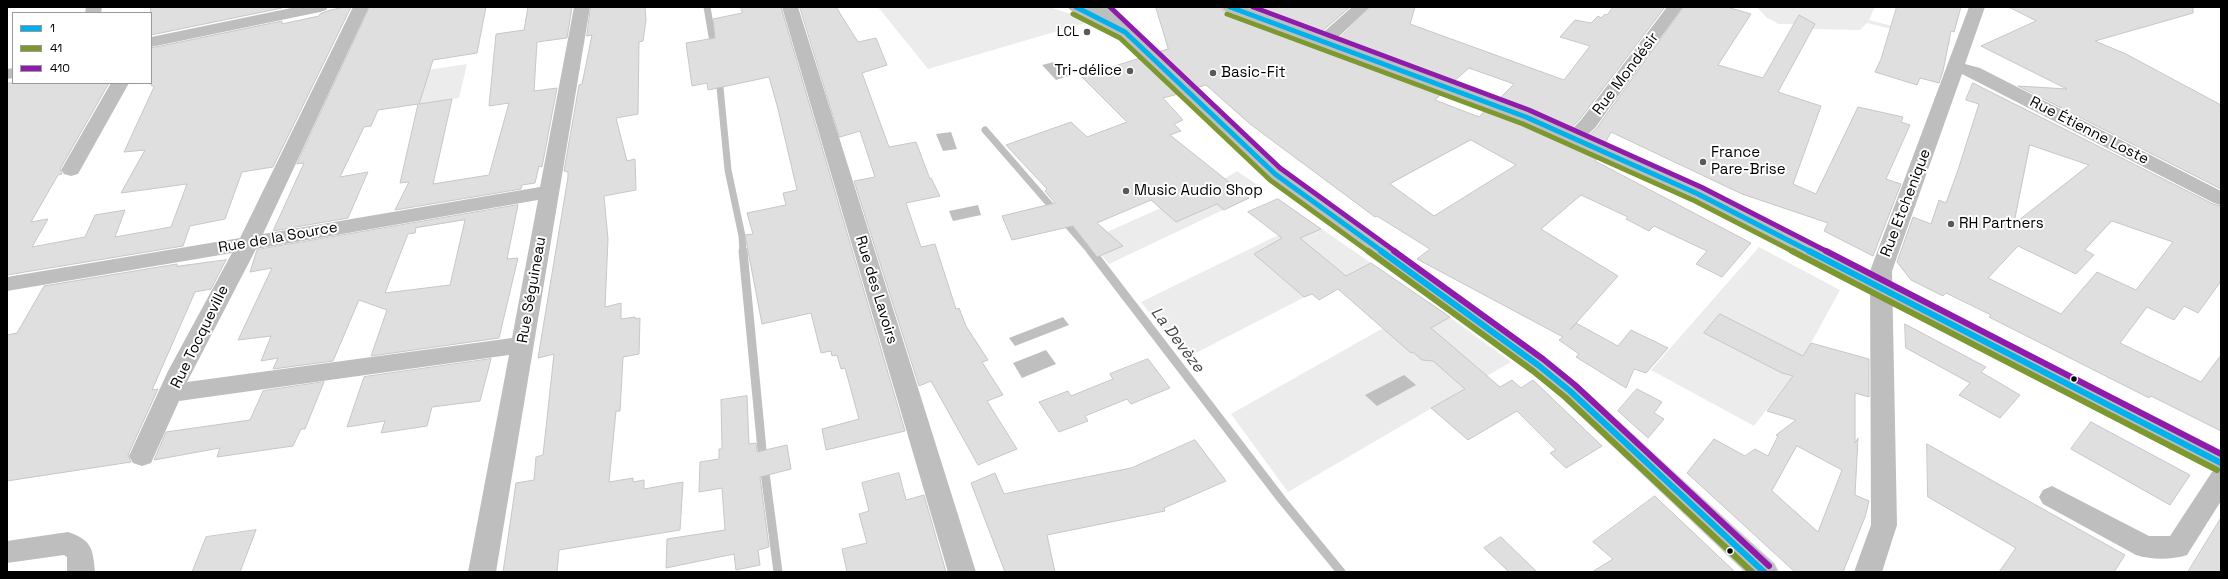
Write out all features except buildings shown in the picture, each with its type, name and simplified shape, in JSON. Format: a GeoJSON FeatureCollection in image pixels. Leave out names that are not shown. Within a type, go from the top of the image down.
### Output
{"type":"FeatureCollection","features":[{"type":"Feature","properties":{"kind":"street"},"geometry":{"type":"LineString","coordinates":[[152,42],[320,7]]}},
{"type":"Feature","properties":{"kind":"street","name":"Rue Tocqueville"},"geometry":{"type":"LineString","coordinates":[[171,393],[248,242],[361,7]]}},
{"type":"Feature","properties":{"kind":"street","name":"Rue Séguineau"},"geometry":{"type":"LineString","coordinates":[[482,572],[582,7]]}},
{"type":"Feature","properties":{"kind":"street","name":"Rue des Lavoirs"},"geometry":{"type":"LineString","coordinates":[[790,7],[962,572]]}},
{"type":"Feature","properties":{"kind":"street"},"geometry":{"type":"LineString","coordinates":[[1076,7],[1095,15],[1125,32]]}},
{"type":"Feature","properties":{"kind":"street"},"geometry":{"type":"LineString","coordinates":[[1098,7],[1276,174],[1538,365],[1570,391],[1764,572]]}},
{"type":"Feature","properties":{"kind":"street"},"geometry":{"type":"LineString","coordinates":[[1230,7],[1475,97],[1574,137],[1698,194],[2221,463]]}},
{"type":"Feature","properties":{"kind":"street"},"geometry":{"type":"LineString","coordinates":[[1324,41],[1362,7]]}},
{"type":"Feature","properties":{"kind":"street","name":"Rue Mondésir"},"geometry":{"type":"LineString","coordinates":[[1574,137],[1588,124],[1675,7]]}},
{"type":"Feature","properties":{"kind":"street","name":"Rue Etchenique"},"geometry":{"type":"LineString","coordinates":[[1868,572],[1884,525],[1883,311],[1881,271],[1977,7]]}},
{"type":"Feature","properties":{"kind":"street","name":"Rue Étienne Loste"},"geometry":{"type":"LineString","coordinates":[[1956,66],[1974,72],[2221,199]]}},
{"type":"Feature","properties":{"kind":"street"},"geometry":{"type":"LineString","coordinates":[[71,170],[119,84]]}},
{"type":"Feature","properties":{"kind":"street","name":"Rue de la Source"},"geometry":{"type":"LineString","coordinates":[[7,284],[549,192]]}},
{"type":"Feature","properties":{"kind":"street","name":"Rue Tocqueville"},"geometry":{"type":"LineString","coordinates":[[171,393],[522,345]]}},
{"type":"Feature","properties":{"kind":"street"},"geometry":{"type":"LineString","coordinates":[[142,456],[171,393]]}},
{"type":"Feature","properties":{"kind":"street"},"geometry":{"type":"LineString","coordinates":[[2052,497],[2146,547],[2177,547],[2221,479]]}},
{"type":"Feature","properties":{"kind":"street"},"geometry":{"type":"LineString","coordinates":[[7,552],[68,543],[80,552],[81,572]]}},
{"type":"Feature","properties":{"kind":"shaded area"},"geometry":{"type":"Polygon","coordinates":[[[878,7],[1049,7],[1092,21],[928,69],[878,7]]]}},
{"type":"Feature","properties":{"kind":"shaded area"},"geometry":{"type":"Polygon","coordinates":[[[1757,7],[1875,7],[1869,20],[1951,41],[1949,43],[1867,23],[1860,30],[1813,29],[1812,24],[1778,24],[1767,18],[1757,7]]]}},
{"type":"Feature","properties":{"kind":"shaded area"},"geometry":{"type":"Polygon","coordinates":[[[1054,62],[1068,76],[1056,80],[1042,65],[1054,62]]]}},
{"type":"Feature","properties":{"kind":"shaded area"},"geometry":{"type":"Polygon","coordinates":[[[467,64],[459,98],[325,118],[340,83],[467,64]]]}},
{"type":"Feature","properties":{"kind":"shaded area"},"geometry":{"type":"Polygon","coordinates":[[[951,132],[957,149],[943,151],[936,134],[951,132]]]}},
{"type":"Feature","properties":{"kind":"shaded area"},"geometry":{"type":"Polygon","coordinates":[[[1237,171],[1265,190],[1109,264],[1089,240],[1219,182],[1237,171]]]}},
{"type":"Feature","properties":{"kind":"shaded area"},"geometry":{"type":"Polygon","coordinates":[[[978,205],[981,215],[953,221],[949,211],[978,205]]]}},
{"type":"Feature","properties":{"kind":"shaded area"},"geometry":{"type":"Polygon","coordinates":[[[1309,220],[1371,263],[1186,358],[1141,302],[1309,220]]]}},
{"type":"Feature","properties":{"kind":"shaded area"},"geometry":{"type":"Polygon","coordinates":[[[1759,247],[1840,290],[1793,376],[1754,426],[1651,370],[1759,247]]]}},
{"type":"Feature","properties":{"kind":"shaded area"},"geometry":{"type":"Polygon","coordinates":[[[1429,302],[1511,362],[1288,492],[1231,414],[1429,302]]]}},
{"type":"Feature","properties":{"kind":"shaded area"},"geometry":{"type":"Polygon","coordinates":[[[1063,317],[1069,325],[1015,346],[1009,338],[1063,317]]]}},
{"type":"Feature","properties":{"kind":"shaded area"},"geometry":{"type":"Polygon","coordinates":[[[1046,350],[1056,364],[1022,378],[1013,363],[1046,350]]]}},
{"type":"Feature","properties":{"kind":"shaded area"},"geometry":{"type":"Polygon","coordinates":[[[1404,375],[1416,385],[1377,406],[1365,395],[1404,375]]]}},
{"type":"Feature","properties":{"kind":"waterway"},"geometry":{"type":"LineString","coordinates":[[707,7],[714,48]]}},
{"type":"Feature","properties":{"kind":"waterway"},"geometry":{"type":"LineString","coordinates":[[719,77],[728,170],[742,236],[743,252]]}},
{"type":"Feature","properties":{"kind":"waterway","name":"La Devèze"},"geometry":{"type":"LineString","coordinates":[[985,130],[1091,252]]}},
{"type":"Feature","properties":{"kind":"waterway"},"geometry":{"type":"LineString","coordinates":[[743,251],[762,450],[778,572]]}},
{"type":"Feature","properties":{"kind":"waterway","name":"La Devèze"},"geometry":{"type":"LineString","coordinates":[[1091,251],[1282,500],[1341,572]]}},
{"type":"Feature","properties":{"kind":"transit line","name":"1"},"geometry":{"type":"LineString","coordinates":[[1076,7],[1125,32],[1275,174],[1538,365],[1570,391],[1764,572]]}},
{"type":"Feature","properties":{"kind":"transit line","name":"410"},"geometry":{"type":"LineString","coordinates":[[1110,7],[1280,168],[1543,359],[1575,385],[1769,566]]}},
{"type":"Feature","properties":{"kind":"transit line","name":"1"},"geometry":{"type":"LineString","coordinates":[[1230,7],[1526,117],[1698,194],[2221,463]]}},
{"type":"Feature","properties":{"kind":"transit line","name":"410"},"geometry":{"type":"LineString","coordinates":[[1253,7],[1529,110],[1701,187],[2221,454]]}},
{"type":"Feature","properties":{"kind":"transit line","name":"41"},"geometry":{"type":"LineString","coordinates":[[1073,14],[1120,38],[1270,180],[1533,371],[1565,397],[1752,572]]}},
{"type":"Feature","properties":{"kind":"transit line","name":"41"},"geometry":{"type":"LineString","coordinates":[[1227,14],[1523,124],[1695,201],[2217,470]]}},
{"type":"Feature","properties":{"kind":"place","name":"LCL"},"geometry":{"type":"Point","coordinates":[1087,32]}},
{"type":"Feature","properties":{"kind":"place","name":"Tri-délice"},"geometry":{"type":"Point","coordinates":[1130,71]}},
{"type":"Feature","properties":{"kind":"place","name":"Basic-Fit"},"geometry":{"type":"Point","coordinates":[1213,73]}},
{"type":"Feature","properties":{"kind":"place","name":"France Pare-Brise"},"geometry":{"type":"Point","coordinates":[1703,162]}},
{"type":"Feature","properties":{"kind":"place","name":"Music Audio Shop"},"geometry":{"type":"Point","coordinates":[1126,191]}},
{"type":"Feature","properties":{"kind":"place","name":"RH Partners"},"geometry":{"type":"Point","coordinates":[1951,224]}}]}
